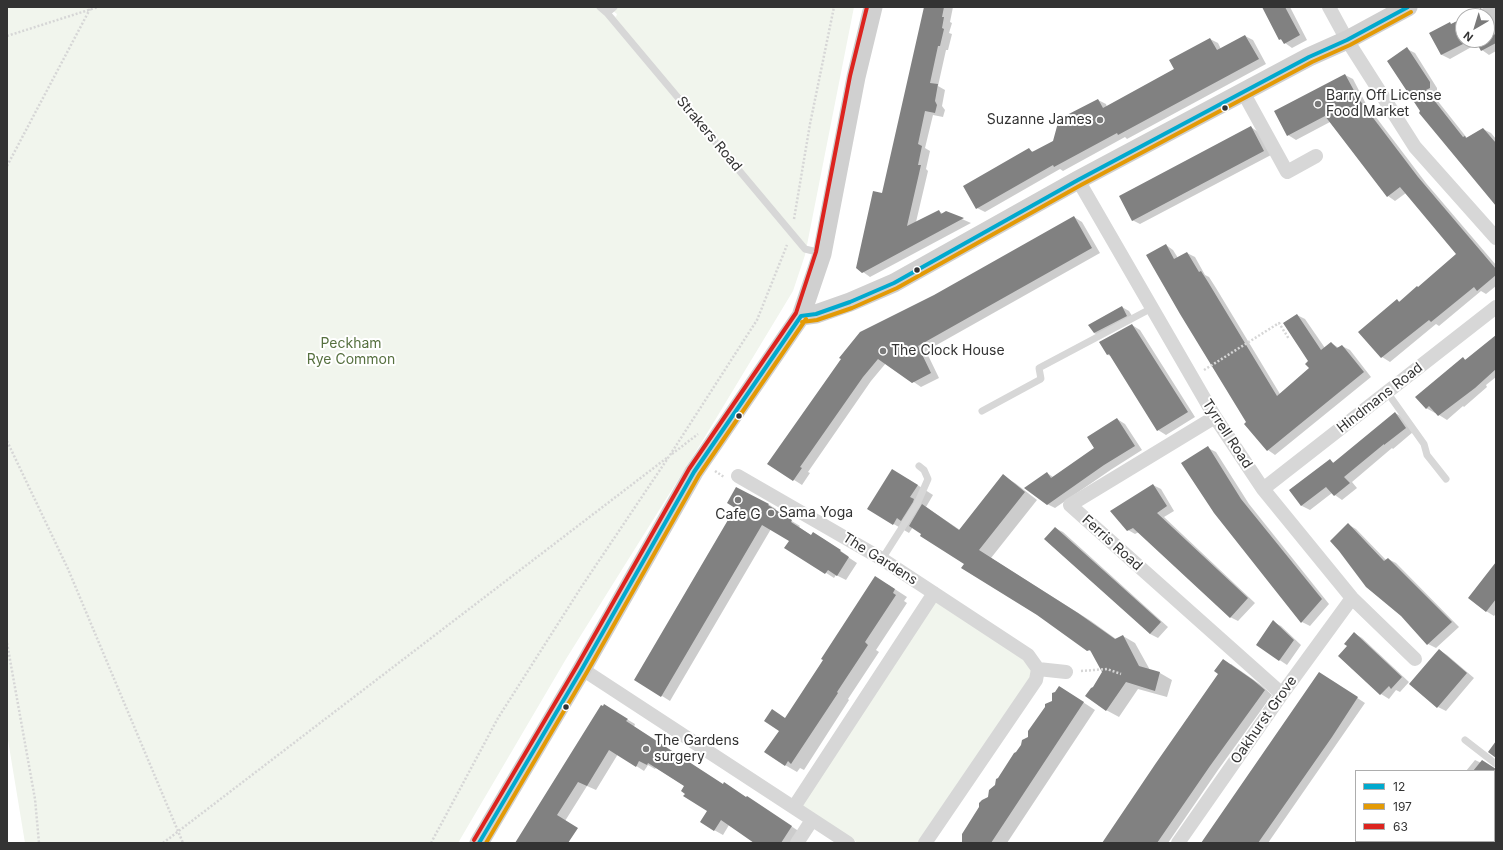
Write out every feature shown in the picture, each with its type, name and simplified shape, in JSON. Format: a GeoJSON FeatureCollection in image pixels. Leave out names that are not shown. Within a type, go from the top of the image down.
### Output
{"type":"FeatureCollection","features":[{"type":"Feature","properties":{"kind":"main road"},"geometry":{"type":"LineString","coordinates":[[479,843],[582,669],[694,472],[801,316],[822,254],[856,77],[873,7]]}},
{"type":"Feature","properties":{"kind":"main road"},"geometry":{"type":"LineString","coordinates":[[801,316],[816,314],[850,302],[894,283],[1078,180],[1309,57],[1347,40],[1408,7]]}},
{"type":"Feature","properties":{"kind":"street"},"geometry":{"type":"LineString","coordinates":[[1329,7],[1347,40],[1415,147],[1496,238]]}},
{"type":"Feature","properties":{"kind":"street"},"geometry":{"type":"LineString","coordinates":[[1243,92],[1287,172],[1316,156]]}},
{"type":"Feature","properties":{"kind":"street","name":"Tyrrell Road"},"geometry":{"type":"LineString","coordinates":[[1078,180],[1215,417],[1263,489],[1352,598],[1415,659]]}},
{"type":"Feature","properties":{"kind":"street","name":"Hindmans Road"},"geometry":{"type":"LineString","coordinates":[[1263,489],[1496,307]]}},
{"type":"Feature","properties":{"kind":"street","name":"Ferris Road"},"geometry":{"type":"LineString","coordinates":[[1215,417],[1070,505],[1282,694]]}},
{"type":"Feature","properties":{"kind":"street","name":"The Gardens"},"geometry":{"type":"LineString","coordinates":[[738,476],[882,559],[1028,655],[1038,669]]}},
{"type":"Feature","properties":{"kind":"street","name":"The Gardens"},"geometry":{"type":"LineString","coordinates":[[794,807],[934,593]]}},
{"type":"Feature","properties":{"kind":"street","name":"Oakhurst Grove"},"geometry":{"type":"LineString","coordinates":[[1178,843],[1282,694],[1352,598]]}},
{"type":"Feature","properties":{"kind":"street"},"geometry":{"type":"LineString","coordinates":[[582,669],[848,843]]}},
{"type":"Feature","properties":{"kind":"street"},"geometry":{"type":"LineString","coordinates":[[925,843],[1036,680],[1038,669],[1066,672]]}},
{"type":"Feature","properties":{"kind":"street"},"geometry":{"type":"LineString","coordinates":[[797,843],[812,820]]}},
{"type":"Feature","properties":{"kind":"lane","name":"Strakers Road"},"geometry":{"type":"LineString","coordinates":[[600,7],[607,13],[805,249],[822,254]]}},
{"type":"Feature","properties":{"kind":"lane"},"geometry":{"type":"LineString","coordinates":[[607,13],[614,7]]}},
{"type":"Feature","properties":{"kind":"lane"},"geometry":{"type":"LineString","coordinates":[[982,411],[1041,380],[1039,368],[1152,308]]}},
{"type":"Feature","properties":{"kind":"lane"},"geometry":{"type":"LineString","coordinates":[[1387,392],[1424,444],[1428,455],[1446,479]]}},
{"type":"Feature","properties":{"kind":"lane"},"geometry":{"type":"LineString","coordinates":[[882,559],[917,504],[928,479],[924,470],[919,466]]}},
{"type":"Feature","properties":{"kind":"lane"},"geometry":{"type":"LineString","coordinates":[[1465,740],[1496,764]]}},
{"type":"Feature","properties":{"kind":"path"},"geometry":{"type":"LineString","coordinates":[[7,36],[98,7]]}},
{"type":"Feature","properties":{"kind":"path"},"geometry":{"type":"LineString","coordinates":[[431,843],[498,718],[582,586],[670,455],[757,320],[791,233],[810,124],[834,7]]}},
{"type":"Feature","properties":{"kind":"path"},"geometry":{"type":"LineString","coordinates":[[7,166],[88,9]]}},
{"type":"Feature","properties":{"kind":"path"},"geometry":{"type":"LineString","coordinates":[[1192,378],[1279,323],[1289,340]]}},
{"type":"Feature","properties":{"kind":"path"},"geometry":{"type":"LineString","coordinates":[[163,843],[701,432]]}},
{"type":"Feature","properties":{"kind":"path"},"geometry":{"type":"LineString","coordinates":[[7,441],[68,569],[183,843]]}},
{"type":"Feature","properties":{"kind":"path"},"geometry":{"type":"LineString","coordinates":[[701,462],[728,479],[738,476]]}},
{"type":"Feature","properties":{"kind":"path"},"geometry":{"type":"LineString","coordinates":[[7,643],[35,799],[39,843]]}},
{"type":"Feature","properties":{"kind":"path"},"geometry":{"type":"LineString","coordinates":[[1066,672],[1107,669],[1121,674]]}},
{"type":"Feature","properties":{"kind":"green space","name":"Peckham Rye Common"},"geometry":{"type":"Polygon","coordinates":[[[7,7],[604,7],[616,17],[617,14],[608,7],[854,7],[805,255],[793,291],[703,440],[566,659],[458,843],[25,843],[7,734],[7,7]]]}},
{"type":"Feature","properties":{"kind":"green space"},"geometry":{"type":"Polygon","coordinates":[[[935,600],[1024,658],[1032,668],[1030,679],[920,843],[858,843],[800,805],[935,600]]]}},
{"type":"Feature","properties":{"kind":"building"},"geometry":{"type":"Polygon","coordinates":[[[924,7],[944,7],[942,28],[944,29],[940,46],[938,46],[930,83],[938,84],[935,101],[937,105],[935,113],[925,111],[918,144],[922,146],[918,165],[921,165],[907,226],[939,210],[941,214],[946,211],[964,218],[862,273],[856,268],[873,191],[882,193],[924,7]]]}},
{"type":"Feature","properties":{"kind":"building"},"geometry":{"type":"Polygon","coordinates":[[[1262,7],[1285,7],[1300,35],[1284,44],[1281,39],[1279,40],[1262,7]]]}},
{"type":"Feature","properties":{"kind":"building"},"geometry":{"type":"Polygon","coordinates":[[[1450,22],[1451,24],[1455,22],[1455,48],[1441,55],[1429,33],[1450,22]]]}},
{"type":"Feature","properties":{"kind":"building"},"geometry":{"type":"Polygon","coordinates":[[[1245,35],[1259,59],[1118,135],[1117,133],[1054,167],[1053,165],[976,209],[963,186],[1029,148],[1032,152],[1053,141],[1059,119],[1098,99],[1103,108],[1174,69],[1169,60],[1210,38],[1217,50],[1245,35]]]}},
{"type":"Feature","properties":{"kind":"building"},"geometry":{"type":"Polygon","coordinates":[[[1407,47],[1430,82],[1430,88],[1426,90],[1463,137],[1465,136],[1466,138],[1483,128],[1496,143],[1496,206],[1419,113],[1420,111],[1387,61],[1407,47]]]}},
{"type":"Feature","properties":{"kind":"building"},"geometry":{"type":"Polygon","coordinates":[[[1479,48],[1487,48],[1481,51],[1479,48]]]}},
{"type":"Feature","properties":{"kind":"building"},"geometry":{"type":"Polygon","coordinates":[[[1345,74],[1358,98],[1418,177],[1496,269],[1496,275],[1477,291],[1474,287],[1431,322],[1429,320],[1381,358],[1358,332],[1397,299],[1399,302],[1417,286],[1418,287],[1456,254],[1400,187],[1387,197],[1325,116],[1287,136],[1274,111],[1345,74]]]}},
{"type":"Feature","properties":{"kind":"building"},"geometry":{"type":"Polygon","coordinates":[[[1251,126],[1264,151],[1132,221],[1119,196],[1251,126]]]}},
{"type":"Feature","properties":{"kind":"building"},"geometry":{"type":"Polygon","coordinates":[[[1074,216],[1092,248],[918,346],[931,373],[912,383],[878,359],[863,377],[800,467],[802,468],[793,481],[767,464],[841,359],[839,358],[860,332],[934,295],[1074,216]]]}},
{"type":"Feature","properties":{"kind":"building"},"geometry":{"type":"Polygon","coordinates":[[[1166,244],[1174,259],[1187,252],[1199,272],[1201,271],[1277,396],[1309,368],[1305,364],[1308,361],[1283,323],[1297,314],[1321,350],[1331,342],[1337,348],[1342,345],[1364,372],[1267,451],[1244,424],[1246,422],[1146,255],[1166,244]]]}},
{"type":"Feature","properties":{"kind":"building"},"geometry":{"type":"Polygon","coordinates":[[[1122,306],[1127,316],[1094,333],[1088,325],[1122,306]]]}},
{"type":"Feature","properties":{"kind":"building"},"geometry":{"type":"Polygon","coordinates":[[[1132,324],[1188,412],[1157,431],[1109,354],[1107,355],[1099,342],[1132,324]]]}},
{"type":"Feature","properties":{"kind":"building"},"geometry":{"type":"Polygon","coordinates":[[[1496,335],[1496,369],[1475,388],[1438,416],[1429,406],[1426,409],[1415,397],[1463,357],[1465,360],[1496,335]]]}},
{"type":"Feature","properties":{"kind":"building"},"geometry":{"type":"Polygon","coordinates":[[[1395,412],[1406,428],[1344,477],[1350,483],[1334,496],[1326,487],[1301,506],[1289,490],[1330,459],[1333,463],[1395,412]]]}},
{"type":"Feature","properties":{"kind":"building"},"geometry":{"type":"Polygon","coordinates":[[[1117,418],[1135,446],[1104,465],[1047,505],[1024,488],[1047,472],[1051,478],[1094,448],[1087,437],[1117,418]]]}},
{"type":"Feature","properties":{"kind":"building"},"geometry":{"type":"Polygon","coordinates":[[[1208,446],[1241,499],[1322,599],[1301,623],[1214,513],[1181,463],[1208,446]]]}},
{"type":"Feature","properties":{"kind":"building"},"geometry":{"type":"Polygon","coordinates":[[[892,469],[918,485],[910,497],[914,499],[913,502],[901,521],[897,518],[893,525],[867,509],[892,469]]]}},
{"type":"Feature","properties":{"kind":"building"},"geometry":{"type":"Polygon","coordinates":[[[1003,474],[1025,492],[979,550],[1078,613],[1115,639],[1123,635],[1139,666],[1160,672],[1155,691],[1126,682],[1106,711],[1085,696],[1093,687],[1102,672],[1090,650],[1087,651],[1037,615],[961,568],[964,564],[920,536],[921,534],[909,526],[922,504],[959,530],[1003,474]]]}},
{"type":"Feature","properties":{"kind":"building"},"geometry":{"type":"Polygon","coordinates":[[[1153,484],[1167,506],[1157,513],[1248,598],[1230,618],[1133,528],[1127,531],[1110,511],[1153,484]]]}},
{"type":"Feature","properties":{"kind":"building"},"geometry":{"type":"Polygon","coordinates":[[[736,487],[769,504],[768,505],[792,520],[791,522],[811,535],[813,532],[849,557],[837,576],[828,570],[825,574],[784,548],[789,541],[762,525],[661,697],[634,680],[735,508],[727,503],[736,487]]]}},
{"type":"Feature","properties":{"kind":"building"},"geometry":{"type":"Polygon","coordinates":[[[1348,523],[1384,561],[1388,558],[1452,622],[1427,645],[1401,616],[1366,587],[1330,541],[1348,523]]]}},
{"type":"Feature","properties":{"kind":"building"},"geometry":{"type":"Polygon","coordinates":[[[1055,527],[1161,622],[1150,634],[1044,539],[1055,527]]]}},
{"type":"Feature","properties":{"kind":"building"},"geometry":{"type":"Polygon","coordinates":[[[1496,562],[1496,599],[1486,612],[1468,598],[1496,562]]]}},
{"type":"Feature","properties":{"kind":"building"},"geometry":{"type":"Polygon","coordinates":[[[875,576],[895,589],[893,593],[896,595],[865,642],[868,645],[837,692],[838,693],[791,764],[788,761],[785,766],[764,752],[779,731],[764,721],[772,709],[785,718],[875,576]]]}},
{"type":"Feature","properties":{"kind":"building"},"geometry":{"type":"Polygon","coordinates":[[[1273,620],[1294,640],[1279,661],[1256,645],[1273,620]]]}},
{"type":"Feature","properties":{"kind":"building"},"geometry":{"type":"Polygon","coordinates":[[[1354,632],[1402,677],[1391,689],[1389,686],[1380,695],[1338,656],[1347,646],[1344,644],[1354,632]]]}},
{"type":"Feature","properties":{"kind":"building"},"geometry":{"type":"Polygon","coordinates":[[[1439,649],[1467,673],[1437,708],[1409,684],[1439,649]]]}},
{"type":"Feature","properties":{"kind":"building"},"geometry":{"type":"Polygon","coordinates":[[[1223,659],[1265,690],[1157,843],[1102,843],[1218,674],[1214,671],[1223,659]]]}},
{"type":"Feature","properties":{"kind":"building"},"geometry":{"type":"Polygon","coordinates":[[[1319,672],[1358,697],[1332,737],[1258,843],[1201,843],[1319,672]]]}},
{"type":"Feature","properties":{"kind":"building"},"geometry":{"type":"Polygon","coordinates":[[[1059,686],[1084,702],[991,843],[962,843],[962,834],[979,807],[979,803],[988,797],[989,790],[995,785],[996,779],[1021,745],[1022,740],[1028,737],[1028,731],[1045,707],[1045,704],[1052,701],[1052,693],[1055,692],[1059,686]]]}},
{"type":"Feature","properties":{"kind":"building"},"geometry":{"type":"Polygon","coordinates":[[[604,704],[628,719],[626,721],[723,784],[724,782],[792,826],[781,843],[754,843],[721,820],[714,831],[700,822],[707,811],[683,796],[685,794],[681,791],[684,786],[648,763],[647,765],[639,761],[636,767],[609,750],[587,786],[578,782],[557,815],[578,828],[568,843],[515,843],[601,705],[603,706],[604,704]]]}},
{"type":"Feature","properties":{"kind":"building"},"geometry":{"type":"Polygon","coordinates":[[[1496,741],[1496,758],[1488,752],[1496,741]]]}},
{"type":"Feature","properties":{"kind":"building"},"geometry":{"type":"Polygon","coordinates":[[[1482,760],[1496,769],[1496,771],[1495,770],[1474,770],[1482,760]]]}},
{"type":"Feature","properties":{"kind":"transit line","name":"63"},"geometry":{"type":"LineString","coordinates":[[474,840],[577,666],[689,469],[796,313],[816,252],[850,76],[867,7]]}},
{"type":"Feature","properties":{"kind":"transit line","name":"12"},"geometry":{"type":"LineString","coordinates":[[801,316],[816,314],[850,302],[894,283],[1078,180],[1309,57],[1347,40],[1408,7]]}},
{"type":"Feature","properties":{"kind":"transit line","name":"197"},"geometry":{"type":"LineString","coordinates":[[802,322],[817,320],[852,308],[897,288],[1081,185],[1312,62],[1350,45],[1411,12]]}},
{"type":"Feature","properties":{"kind":"transit line","name":"12"},"geometry":{"type":"LineString","coordinates":[[479,843],[582,669],[694,472],[801,316]]}},
{"type":"Feature","properties":{"kind":"transit line","name":"197"},"geometry":{"type":"LineString","coordinates":[[486,843],[587,672],[699,475],[806,319]]}},
{"type":"Feature","properties":{"kind":"place","name":"Barry Off License Food Market"},"geometry":{"type":"Point","coordinates":[1318,104]}},
{"type":"Feature","properties":{"kind":"place","name":"Suzanne James"},"geometry":{"type":"Point","coordinates":[1100,120]}},
{"type":"Feature","properties":{"kind":"place","name":"The Clock House"},"geometry":{"type":"Point","coordinates":[883,351]}},
{"type":"Feature","properties":{"kind":"place","name":"Cafe G"},"geometry":{"type":"Point","coordinates":[738,500]}},
{"type":"Feature","properties":{"kind":"place","name":"Sama Yoga"},"geometry":{"type":"Point","coordinates":[771,513]}},
{"type":"Feature","properties":{"kind":"place","name":"The Gardens surgery"},"geometry":{"type":"Point","coordinates":[646,749]}}]}
